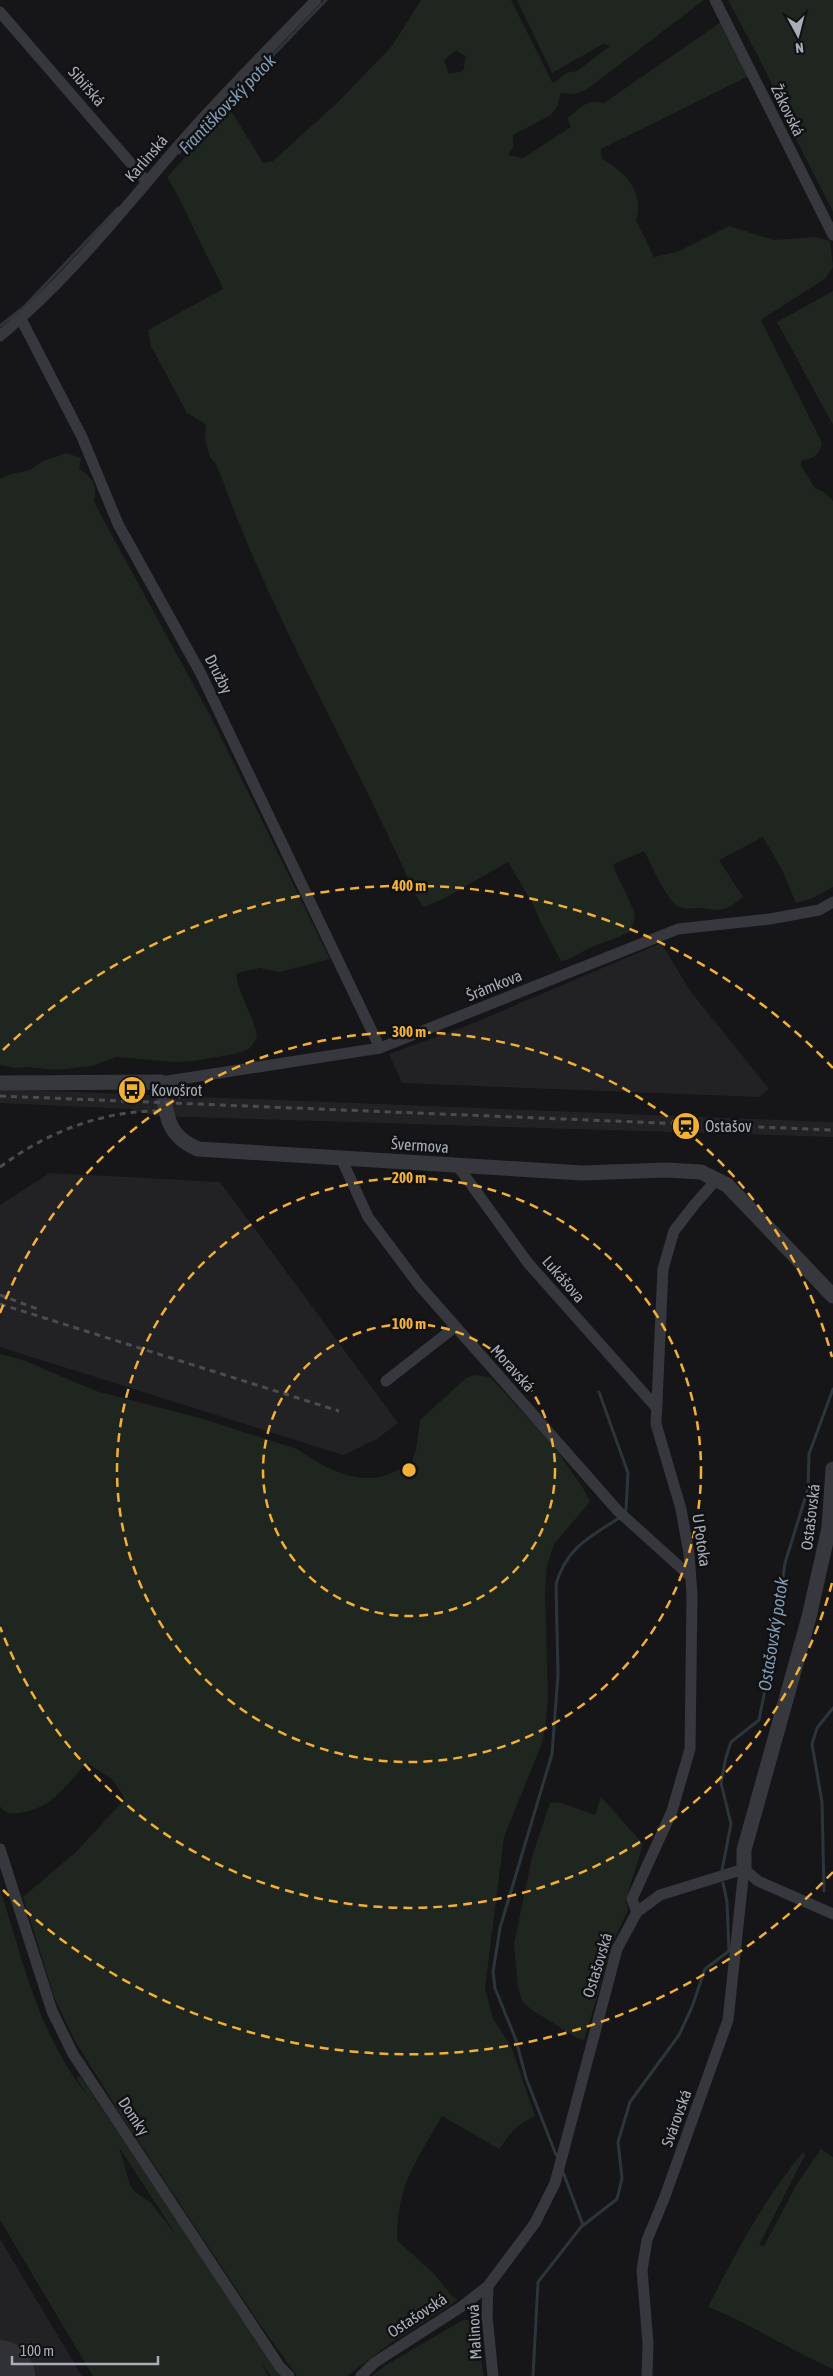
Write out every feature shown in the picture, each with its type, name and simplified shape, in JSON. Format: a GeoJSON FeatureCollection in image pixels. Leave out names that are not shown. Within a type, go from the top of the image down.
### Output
{"type":"FeatureCollection","features":[{"type":"Feature","properties":{"kind":"street","name":"Karlinská"},"geometry":{"type":"LineString","coordinates":[[0,336],[21,319],[92,245],[178,146],[316,0]]}},
{"type":"Feature","properties":{"kind":"street","name":"Žákovská"},"geometry":{"type":"LineString","coordinates":[[715,0],[833,235]]}},
{"type":"Feature","properties":{"kind":"street","name":"Sibiřská"},"geometry":{"type":"LineString","coordinates":[[0,12],[147,182]]}},
{"type":"Feature","properties":{"kind":"street","name":"Družby"},"geometry":{"type":"LineString","coordinates":[[21,319],[82,437],[118,524],[200,672],[380,1048]]}},
{"type":"Feature","properties":{"kind":"street","name":"Šrámkova"},"geometry":{"type":"LineString","coordinates":[[161,1082],[380,1048],[678,929],[770,919],[819,910],[833,902]]}},
{"type":"Feature","properties":{"kind":"street"},"geometry":{"type":"LineString","coordinates":[[0,1083],[161,1082]]}},
{"type":"Feature","properties":{"kind":"street","name":"Švermova"},"geometry":{"type":"LineString","coordinates":[[161,1082],[168,1122],[181,1140],[198,1149],[582,1173],[666,1170],[701,1172],[727,1185],[833,1296]]}},
{"type":"Feature","properties":{"kind":"street","name":"Moravská"},"geometry":{"type":"LineString","coordinates":[[341,1158],[368,1217],[399,1260],[455,1327],[618,1512],[690,1576]]}},
{"type":"Feature","properties":{"kind":"street","name":"Lukášova"},"geometry":{"type":"LineString","coordinates":[[457,1165],[528,1263],[656,1407]]}},
{"type":"Feature","properties":{"kind":"street","name":"U Potoka"},"geometry":{"type":"LineString","coordinates":[[637,1912],[632,1899],[672,1811],[690,1749],[690,1576],[681,1509],[656,1424],[663,1269],[674,1232],[694,1204],[716,1180]]}},
{"type":"Feature","properties":{"kind":"street"},"geometry":{"type":"LineString","coordinates":[[386,1381],[455,1327]]}},
{"type":"Feature","properties":{"kind":"street","name":"Ostašovská"},"geometry":{"type":"LineString","coordinates":[[361,2376],[374,2363],[461,2308],[488,2286],[535,2223],[555,2183],[618,1949],[637,1912],[660,1896],[744,1869],[744,1850],[809,1618],[828,1528],[833,1469]]}},
{"type":"Feature","properties":{"kind":"street","name":"Domky"},"geometry":{"type":"LineString","coordinates":[[0,1849],[52,2011],[73,2054],[280,2367],[289,2376]]}},
{"type":"Feature","properties":{"kind":"street"},"geometry":{"type":"LineString","coordinates":[[744,1869],[758,1881],[833,1914]]}},
{"type":"Feature","properties":{"kind":"street","name":"Svárovská"},"geometry":{"type":"LineString","coordinates":[[647,2376],[648,2344],[642,2270],[647,2240],[664,2199],[728,2020],[744,1869]]}},
{"type":"Feature","properties":{"kind":"street","name":"Malinová"},"geometry":{"type":"LineString","coordinates":[[488,2286],[487,2316],[492,2376]]}},
{"type":"Feature","properties":{"kind":"shaded area"},"geometry":{"type":"Polygon","coordinates":[[[421,0],[511,0],[552,82],[555,82],[566,73],[577,71],[610,46],[603,44],[552,73],[517,0],[704,0],[586,90],[575,94],[561,93],[557,107],[551,115],[513,135],[513,147],[508,155],[523,158],[571,127],[567,118],[584,105],[592,102],[604,103],[721,22],[749,76],[601,149],[602,159],[625,177],[635,192],[638,200],[636,220],[654,257],[677,252],[729,226],[774,240],[816,237],[830,241],[833,267],[826,278],[761,320],[822,443],[817,454],[812,458],[801,461],[801,466],[815,488],[824,492],[833,501],[833,887],[813,898],[796,903],[782,870],[763,837],[719,860],[743,897],[733,905],[720,910],[684,909],[676,905],[665,892],[644,851],[613,865],[634,911],[635,915],[631,931],[561,961],[533,904],[508,862],[445,898],[424,907],[416,896],[265,583],[216,464],[210,457],[205,439],[206,426],[187,413],[151,346],[148,330],[223,289],[167,177],[230,109],[263,163],[273,161],[337,103],[392,46],[421,0]],[[456,50],[444,60],[449,74],[463,71],[466,57],[456,50]]]}},
{"type":"Feature","properties":{"kind":"shaded area"},"geometry":{"type":"Polygon","coordinates":[[[728,0],[833,0],[833,212],[793,133],[788,117],[761,62],[728,0]]]}},
{"type":"Feature","properties":{"kind":"shaded area"},"geometry":{"type":"Polygon","coordinates":[[[833,291],[833,425],[777,322],[833,291]]]}},
{"type":"Feature","properties":{"kind":"shaded area"},"geometry":{"type":"Polygon","coordinates":[[[67,453],[81,458],[79,469],[91,479],[95,486],[94,501],[211,717],[330,959],[279,972],[260,968],[237,973],[239,986],[256,1030],[257,1038],[249,1049],[235,1054],[174,1062],[116,1057],[92,1066],[56,1070],[28,1067],[15,1068],[0,1065],[0,479],[11,474],[30,470],[43,461],[67,453]]]}},
{"type":"Feature","properties":{"kind":"shaded area"},"geometry":{"type":"Polygon","coordinates":[[[661,943],[691,992],[769,1089],[759,1097],[402,1083],[389,1054],[469,1025],[661,943]]]}},
{"type":"Feature","properties":{"kind":"shaded area"},"geometry":{"type":"Polygon","coordinates":[[[0,1089],[833,1122],[833,1137],[157,1116],[130,1109],[0,1103],[0,1089]]]}},
{"type":"Feature","properties":{"kind":"shaded area"},"geometry":{"type":"Polygon","coordinates":[[[50,1173],[220,1182],[398,1423],[377,1439],[343,1455],[0,1347],[0,1205],[50,1173]]]}},
{"type":"Feature","properties":{"kind":"shaded area"},"geometry":{"type":"Polygon","coordinates":[[[0,1354],[23,1360],[96,1391],[200,1418],[297,1449],[331,1469],[360,1478],[380,1477],[411,1464],[416,1450],[420,1420],[466,1378],[475,1375],[490,1377],[553,1445],[583,1488],[590,1502],[554,1544],[547,1566],[545,1592],[548,1696],[546,1721],[542,1743],[504,1837],[485,1988],[493,2019],[511,2046],[535,2116],[510,2134],[499,2149],[442,2116],[410,2172],[401,2201],[397,2235],[398,2241],[434,2274],[452,2296],[458,2300],[391,2343],[347,2376],[297,2376],[261,2326],[121,2115],[75,2041],[54,1997],[23,1897],[76,1852],[125,1799],[112,1779],[87,1763],[60,1792],[42,1806],[25,1812],[8,1813],[0,1806],[0,1354]]]}},
{"type":"Feature","properties":{"kind":"shaded area"},"geometry":{"type":"Polygon","coordinates":[[[601,1797],[643,1844],[626,1900],[628,1910],[614,1940],[584,2040],[577,2038],[532,2010],[522,2001],[518,1988],[514,1944],[532,1857],[550,1803],[559,1802],[595,1815],[601,1797]]]}},
{"type":"Feature","properties":{"kind":"shaded area"},"geometry":{"type":"Polygon","coordinates":[[[0,1889],[34,1997],[57,2048],[71,2072],[88,2096],[76,2078],[80,2076],[281,2376],[271,2376],[262,2364],[268,2376],[93,2376],[0,2220],[0,1889]],[[119,2147],[130,2185],[135,2192],[150,2202],[177,2236],[119,2147]]]}},
{"type":"Feature","properties":{"kind":"shaded area"},"geometry":{"type":"Polygon","coordinates":[[[821,2149],[833,2157],[833,2369],[740,2321],[708,2307],[740,2246],[776,2188],[803,2152],[805,2155],[759,2245],[764,2246],[797,2184],[821,2149]]]}},
{"type":"Feature","properties":{"kind":"shaded area"},"geometry":{"type":"Polygon","coordinates":[[[0,2239],[82,2376],[0,2376],[0,2239]]]}},
{"type":"Feature","properties":{"kind":"shaded area"},"geometry":{"type":"Polygon","coordinates":[[[463,2320],[474,2320],[474,2338],[480,2354],[484,2376],[372,2376],[386,2365],[463,2320]]]}},
{"type":"Feature","properties":{"kind":"waterway","name":"Františkovský potok"},"geometry":{"type":"LineString","coordinates":[[179,153],[326,0]]}},
{"type":"Feature","properties":{"kind":"waterway","name":"Františkovský potok"},"geometry":{"type":"LineString","coordinates":[[0,326],[24,307],[118,208]]}},
{"type":"Feature","properties":{"kind":"waterway","name":"Ostašovský potok"},"geometry":{"type":"LineString","coordinates":[[722,1870],[731,1824],[721,1783],[726,1757],[731,1742],[759,1720],[773,1649],[785,1563],[808,1489],[809,1454],[833,1389]]}},
{"type":"Feature","properties":{"kind":"waterway"},"geometry":{"type":"LineString","coordinates":[[599,1392],[628,1473],[626,1510]]}},
{"type":"Feature","properties":{"kind":"waterway"},"geometry":{"type":"LineString","coordinates":[[556,2155],[526,2078],[516,2040],[495,1988],[493,1972],[500,1928],[552,1754],[558,1675],[556,1584],[566,1561],[573,1552],[589,1538],[619,1518]]}},
{"type":"Feature","properties":{"kind":"waterway"},"geometry":{"type":"LineString","coordinates":[[824,1891],[822,1802],[812,1744],[817,1728],[833,1708]]}},
{"type":"Feature","properties":{"kind":"waterway","name":"Ostašovský potok"},"geometry":{"type":"LineString","coordinates":[[533,2376],[538,2282],[581,2227],[617,2199],[622,2178],[618,2142],[630,2102],[679,2035],[692,2007],[705,1969],[729,1951],[727,1902],[723,1883]]}},
{"type":"Feature","properties":{"kind":"waterway"},"geometry":{"type":"LineString","coordinates":[[563,2172],[583,2225]]}},
{"type":"Feature","properties":{"kind":"railway"},"geometry":{"type":"LineString","coordinates":[[0,1096],[833,1130]]}},
{"type":"Feature","properties":{"kind":"railway"},"geometry":{"type":"LineString","coordinates":[[0,1167],[37,1143],[97,1119],[119,1114],[163,1111]]}},
{"type":"Feature","properties":{"kind":"railway"},"geometry":{"type":"LineString","coordinates":[[0,1295],[40,1310]]}},
{"type":"Feature","properties":{"kind":"railway"},"geometry":{"type":"LineString","coordinates":[[0,1304],[339,1411]]}},
{"type":"Feature","properties":{"kind":"place","name":"Kovošrot"},"geometry":{"type":"Point","coordinates":[132,1090]}},
{"type":"Feature","properties":{"kind":"place","name":"Ostašov"},"geometry":{"type":"Point","coordinates":[686,1126]}}]}
